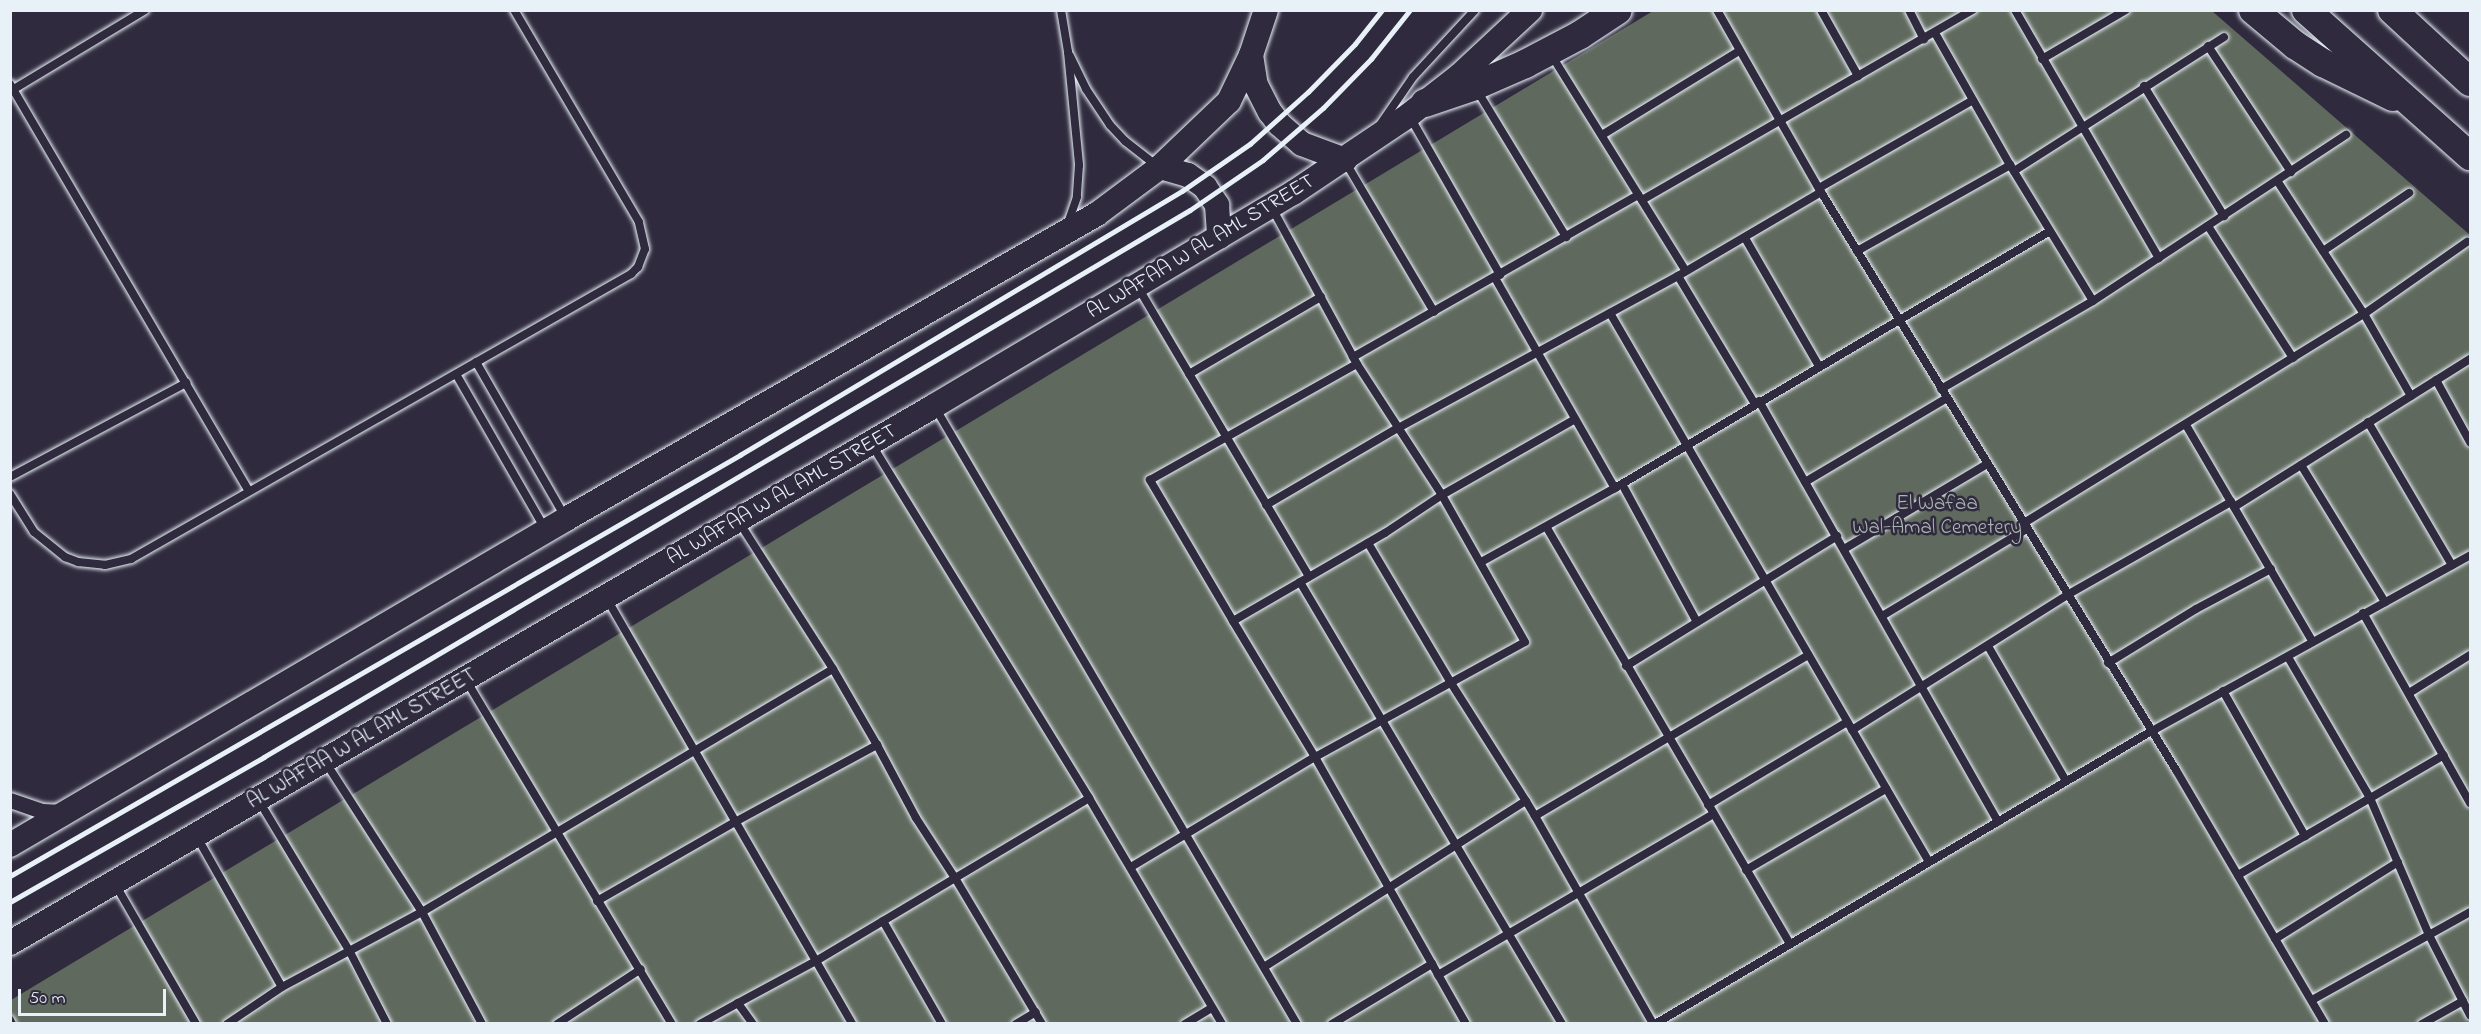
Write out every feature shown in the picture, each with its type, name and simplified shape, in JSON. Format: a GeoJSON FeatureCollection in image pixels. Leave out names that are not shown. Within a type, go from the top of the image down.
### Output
{"type":"FeatureCollection","features":[{"type":"Feature","properties":{"kind":"highway"},"geometry":{"type":"LineString","coordinates":[[1417,109],[1550,52],[1618,10]]}},
{"type":"Feature","properties":{"kind":"highway"},"geometry":{"type":"LineString","coordinates":[[2253,10],[2295,45],[2323,63],[2352,80],[2414,105]]}},
{"type":"Feature","properties":{"kind":"highway"},"geometry":{"type":"LineString","coordinates":[[2306,10],[2470,156]]}},
{"type":"Feature","properties":{"kind":"highway"},"geometry":{"type":"LineString","coordinates":[[2392,10],[2470,82]]}},
{"type":"Feature","properties":{"kind":"main road","name":"AL WAFAA W AL AML STREET"},"geometry":{"type":"LineString","coordinates":[[10,943],[871,443],[1271,206],[1345,160],[1417,109],[1493,46],[1530,10]]}},
{"type":"Feature","properties":{"kind":"main road"},"geometry":{"type":"LineString","coordinates":[[10,845],[556,525],[1062,235],[1126,194],[1160,167],[1229,101],[1268,16]]}},
{"type":"Feature","properties":{"kind":"main road"},"geometry":{"type":"LineString","coordinates":[[1251,55],[1256,85],[1279,124],[1290,135],[1316,152],[1345,160]]}},
{"type":"Feature","properties":{"kind":"main road"},"geometry":{"type":"LineString","coordinates":[[1160,167],[1188,175],[1205,187],[1217,205],[1219,237]]}},
{"type":"Feature","properties":{"kind":"street"},"geometry":{"type":"LineString","coordinates":[[10,800],[42,810],[66,812]]}},
{"type":"Feature","properties":{"kind":"lane"},"geometry":{"type":"LineString","coordinates":[[145,10],[12,86],[249,491]]}},
{"type":"Feature","properties":{"kind":"lane"},"geometry":{"type":"LineString","coordinates":[[10,494],[34,532],[53,550],[78,562],[105,565],[131,559],[631,274],[645,249],[639,222],[514,10]]}},
{"type":"Feature","properties":{"kind":"lane"},"geometry":{"type":"LineString","coordinates":[[1061,10],[1068,52],[1079,174],[1073,212],[1062,235]]}},
{"type":"Feature","properties":{"kind":"lane"},"geometry":{"type":"LineString","coordinates":[[1371,142],[1401,92],[1475,10]]}},
{"type":"Feature","properties":{"kind":"lane"},"geometry":{"type":"LineString","coordinates":[[1717,10],[1820,190],[2238,875],[2325,1023]]}},
{"type":"Feature","properties":{"kind":"lane"},"geometry":{"type":"LineString","coordinates":[[1821,10],[1858,76]]}},
{"type":"Feature","properties":{"kind":"lane"},"geometry":{"type":"LineString","coordinates":[[1908,10],[1924,39]]}},
{"type":"Feature","properties":{"kind":"lane"},"geometry":{"type":"LineString","coordinates":[[1466,1023],[1316,757],[1150,480],[1227,437],[1434,312],[1566,237],[1780,121],[1973,10]]}},
{"type":"Feature","properties":{"kind":"lane"},"geometry":{"type":"LineString","coordinates":[[2015,10],[2159,258]]}},
{"type":"Feature","properties":{"kind":"lane"},"geometry":{"type":"LineString","coordinates":[[2042,59],[2126,10]]}},
{"type":"Feature","properties":{"kind":"lane"},"geometry":{"type":"LineString","coordinates":[[1935,33],[2012,168],[2093,301]]}},
{"type":"Feature","properties":{"kind":"lane"},"geometry":{"type":"LineString","coordinates":[[1857,251],[2012,168],[2082,127],[2224,37]]}},
{"type":"Feature","properties":{"kind":"lane"},"geometry":{"type":"LineString","coordinates":[[2208,46],[2291,172]]}},
{"type":"Feature","properties":{"kind":"lane"},"geometry":{"type":"LineString","coordinates":[[1602,135],[1739,51]]}},
{"type":"Feature","properties":{"kind":"lane"},"geometry":{"type":"LineString","coordinates":[[1068,52],[1086,89],[1110,125],[1125,141],[1160,167]]}},
{"type":"Feature","properties":{"kind":"lane"},"geometry":{"type":"LineString","coordinates":[[1550,52],[1640,198],[1757,403],[1837,536],[1998,822]]}},
{"type":"Feature","properties":{"kind":"lane"},"geometry":{"type":"LineString","coordinates":[[1475,86],[1566,237]]}},
{"type":"Feature","properties":{"kind":"lane"},"geometry":{"type":"LineString","coordinates":[[2144,86],[2224,216]]}},
{"type":"Feature","properties":{"kind":"lane"},"geometry":{"type":"LineString","coordinates":[[1266,505],[1398,428],[1745,238],[1820,190],[1973,100]]}},
{"type":"Feature","properties":{"kind":"lane"},"geometry":{"type":"LineString","coordinates":[[1417,109],[1497,277],[1537,352],[1697,622]]}},
{"type":"Feature","properties":{"kind":"lane"},"geometry":{"type":"LineString","coordinates":[[1941,389],[2093,301],[2278,182],[2346,135]]}},
{"type":"Feature","properties":{"kind":"lane"},"geometry":{"type":"LineString","coordinates":[[1345,160],[1434,312]]}},
{"type":"Feature","properties":{"kind":"lane"},"geometry":{"type":"LineString","coordinates":[[2278,182],[2364,314],[2411,396]]}},
{"type":"Feature","properties":{"kind":"lane"},"geometry":{"type":"LineString","coordinates":[[2323,251],[2409,193]]}},
{"type":"Feature","properties":{"kind":"lane"},"geometry":{"type":"LineString","coordinates":[[1131,867],[1316,757],[1525,642],[1442,495],[1355,361],[1271,206]]}},
{"type":"Feature","properties":{"kind":"lane"},"geometry":{"type":"LineString","coordinates":[[2208,226],[2293,358]]}},
{"type":"Feature","properties":{"kind":"lane"},"geometry":{"type":"LineString","coordinates":[[1481,562],[1547,528],[2050,231]]}},
{"type":"Feature","properties":{"kind":"lane"},"geometry":{"type":"LineString","coordinates":[[1745,238],[1819,366]]}},
{"type":"Feature","properties":{"kind":"lane"},"geometry":{"type":"LineString","coordinates":[[1882,616],[2364,314],[2468,242]]}},
{"type":"Feature","properties":{"kind":"lane"},"geometry":{"type":"LineString","coordinates":[[1138,286],[1309,577]]}},
{"type":"Feature","properties":{"kind":"lane"},"geometry":{"type":"LineString","coordinates":[[1189,374],[1321,297]]}},
{"type":"Feature","properties":{"kind":"lane"},"geometry":{"type":"LineString","coordinates":[[1610,312],[1685,445],[1929,862]]}},
{"type":"Feature","properties":{"kind":"lane"},"geometry":{"type":"LineString","coordinates":[[1852,730],[2067,595],[2301,465],[2470,359]]}},
{"type":"Feature","properties":{"kind":"lane"},"geometry":{"type":"LineString","coordinates":[[476,363],[556,525]]}},
{"type":"Feature","properties":{"kind":"lane"},"geometry":{"type":"LineString","coordinates":[[456,374],[556,525]]}},
{"type":"Feature","properties":{"kind":"lane"},"geometry":{"type":"LineString","coordinates":[[2436,380],[2470,442]]}},
{"type":"Feature","properties":{"kind":"lane"},"geometry":{"type":"LineString","coordinates":[[10,477],[186,383]]}},
{"type":"Feature","properties":{"kind":"lane"},"geometry":{"type":"LineString","coordinates":[[1805,482],[1947,398]]}},
{"type":"Feature","properties":{"kind":"lane"},"geometry":{"type":"LineString","coordinates":[[934,406],[1297,1023]]}},
{"type":"Feature","properties":{"kind":"lane"},"geometry":{"type":"LineString","coordinates":[[1233,621],[1368,543],[1442,495],[1575,419]]}},
{"type":"Feature","properties":{"kind":"lane"},"geometry":{"type":"LineString","coordinates":[[2368,422],[2452,565]]}},
{"type":"Feature","properties":{"kind":"lane"},"geometry":{"type":"LineString","coordinates":[[2186,425],[2313,642]]}},
{"type":"Feature","properties":{"kind":"lane"},"geometry":{"type":"LineString","coordinates":[[871,443],[1131,867],[1221,1023]]}},
{"type":"Feature","properties":{"kind":"lane"},"geometry":{"type":"LineString","coordinates":[[1844,549],[1988,464]]}},
{"type":"Feature","properties":{"kind":"lane"},"geometry":{"type":"LineString","coordinates":[[2301,465],[2385,602]]}},
{"type":"Feature","properties":{"kind":"lane"},"geometry":{"type":"LineString","coordinates":[[738,520],[833,669],[877,745],[915,818],[955,878],[1042,1023]]}},
{"type":"Feature","properties":{"kind":"lane"},"geometry":{"type":"LineString","coordinates":[[1547,528],[1790,944]]}},
{"type":"Feature","properties":{"kind":"lane"},"geometry":{"type":"LineString","coordinates":[[1626,666],[1837,536]]}},
{"type":"Feature","properties":{"kind":"lane"},"geometry":{"type":"LineString","coordinates":[[1368,543],[1451,682],[1527,801],[1654,1023],[2150,732],[2470,555]]}},
{"type":"Feature","properties":{"kind":"lane"},"geometry":{"type":"LineString","coordinates":[[2108,663],[2196,609],[2271,569]]}},
{"type":"Feature","properties":{"kind":"lane"},"geometry":{"type":"LineString","coordinates":[[1300,582],[1562,1023]]}},
{"type":"Feature","properties":{"kind":"lane"},"geometry":{"type":"LineString","coordinates":[[606,597],[852,1023]]}},
{"type":"Feature","properties":{"kind":"lane"},"geometry":{"type":"LineString","coordinates":[[2363,613],[2470,803]]}},
{"type":"Feature","properties":{"kind":"lane"},"geometry":{"type":"LineString","coordinates":[[1988,646],[2066,781]]}},
{"type":"Feature","properties":{"kind":"lane"},"geometry":{"type":"LineString","coordinates":[[2409,693],[2470,655]]}},
{"type":"Feature","properties":{"kind":"lane"},"geometry":{"type":"LineString","coordinates":[[1535,816],[1808,656]]}},
{"type":"Feature","properties":{"kind":"lane"},"geometry":{"type":"LineString","coordinates":[[2288,657],[2370,798],[2429,935],[2470,1015]]}},
{"type":"Feature","properties":{"kind":"lane"},"geometry":{"type":"LineString","coordinates":[[227,1023],[282,987],[422,912],[833,669]]}},
{"type":"Feature","properties":{"kind":"lane"},"geometry":{"type":"LineString","coordinates":[[466,679],[672,1023]]}},
{"type":"Feature","properties":{"kind":"lane"},"geometry":{"type":"LineString","coordinates":[[2223,691],[2305,836]]}},
{"type":"Feature","properties":{"kind":"lane"},"geometry":{"type":"LineString","coordinates":[[1708,805],[1847,722]]}},
{"type":"Feature","properties":{"kind":"lane"},"geometry":{"type":"LineString","coordinates":[[597,901],[735,822],[877,745]]}},
{"type":"Feature","properties":{"kind":"lane"},"geometry":{"type":"LineString","coordinates":[[2238,875],[2444,755]]}},
{"type":"Feature","properties":{"kind":"lane"},"geometry":{"type":"LineString","coordinates":[[325,761],[422,912],[482,1023]]}},
{"type":"Feature","properties":{"kind":"lane"},"geometry":{"type":"LineString","coordinates":[[1746,870],[1886,789]]}},
{"type":"Feature","properties":{"kind":"lane"},"geometry":{"type":"LineString","coordinates":[[700,1023],[816,961],[1089,798]]}},
{"type":"Feature","properties":{"kind":"lane"},"geometry":{"type":"LineString","coordinates":[[258,800],[350,952],[387,1023]]}},
{"type":"Feature","properties":{"kind":"lane"},"geometry":{"type":"LineString","coordinates":[[1264,967],[1527,801]]}},
{"type":"Feature","properties":{"kind":"lane"},"geometry":{"type":"LineString","coordinates":[[1438,975],[1713,814]]}},
{"type":"Feature","properties":{"kind":"lane"},"geometry":{"type":"LineString","coordinates":[[196,836],[282,987]]}},
{"type":"Feature","properties":{"kind":"lane"},"geometry":{"type":"LineString","coordinates":[[2275,939],[2398,862]]}},
{"type":"Feature","properties":{"kind":"lane"},"geometry":{"type":"LineString","coordinates":[[114,883],[195,1023]]}},
{"type":"Feature","properties":{"kind":"lane"},"geometry":{"type":"LineString","coordinates":[[2312,1000],[2470,912]]}},
{"type":"Feature","properties":{"kind":"lane"},"geometry":{"type":"LineString","coordinates":[[883,921],[942,1023]]}},
{"type":"Feature","properties":{"kind":"lane"},"geometry":{"type":"LineString","coordinates":[[1332,1023],[1432,964]]}},
{"type":"Feature","properties":{"kind":"lane"},"geometry":{"type":"LineString","coordinates":[[557,1023],[641,969]]}},
{"type":"Feature","properties":{"kind":"lane"},"geometry":{"type":"LineString","coordinates":[[2422,1023],[2463,1001]]}},
{"type":"Feature","properties":{"kind":"lane"},"geometry":{"type":"LineString","coordinates":[[738,1003],[753,1023]]}},
{"type":"Feature","properties":{"kind":"lane"},"geometry":{"type":"LineString","coordinates":[[1185,1023],[1212,1008]]}},
{"type":"Feature","properties":{"kind":"lane"},"geometry":{"type":"LineString","coordinates":[[1016,1023],[1036,1012]]}},
{"type":"Feature","properties":{"kind":"green space","name":"El Wafaa Wal-Amal Cemetery"},"geometry":{"type":"Polygon","coordinates":[[[1653,11],[2212,11],[2470,235],[2470,1023],[11,1024],[11,1000],[1653,11]]]}},
{"type":"Feature","properties":{"kind":"railway"},"geometry":{"type":"LineString","coordinates":[[10,876],[740,455],[1182,191],[1250,144],[1308,92],[1355,44],[1382,10]]}},
{"type":"Feature","properties":{"kind":"railway"},"geometry":{"type":"LineString","coordinates":[[10,902],[264,757],[1190,210],[1263,160],[1323,108],[1371,59],[1410,10]]}}]}
